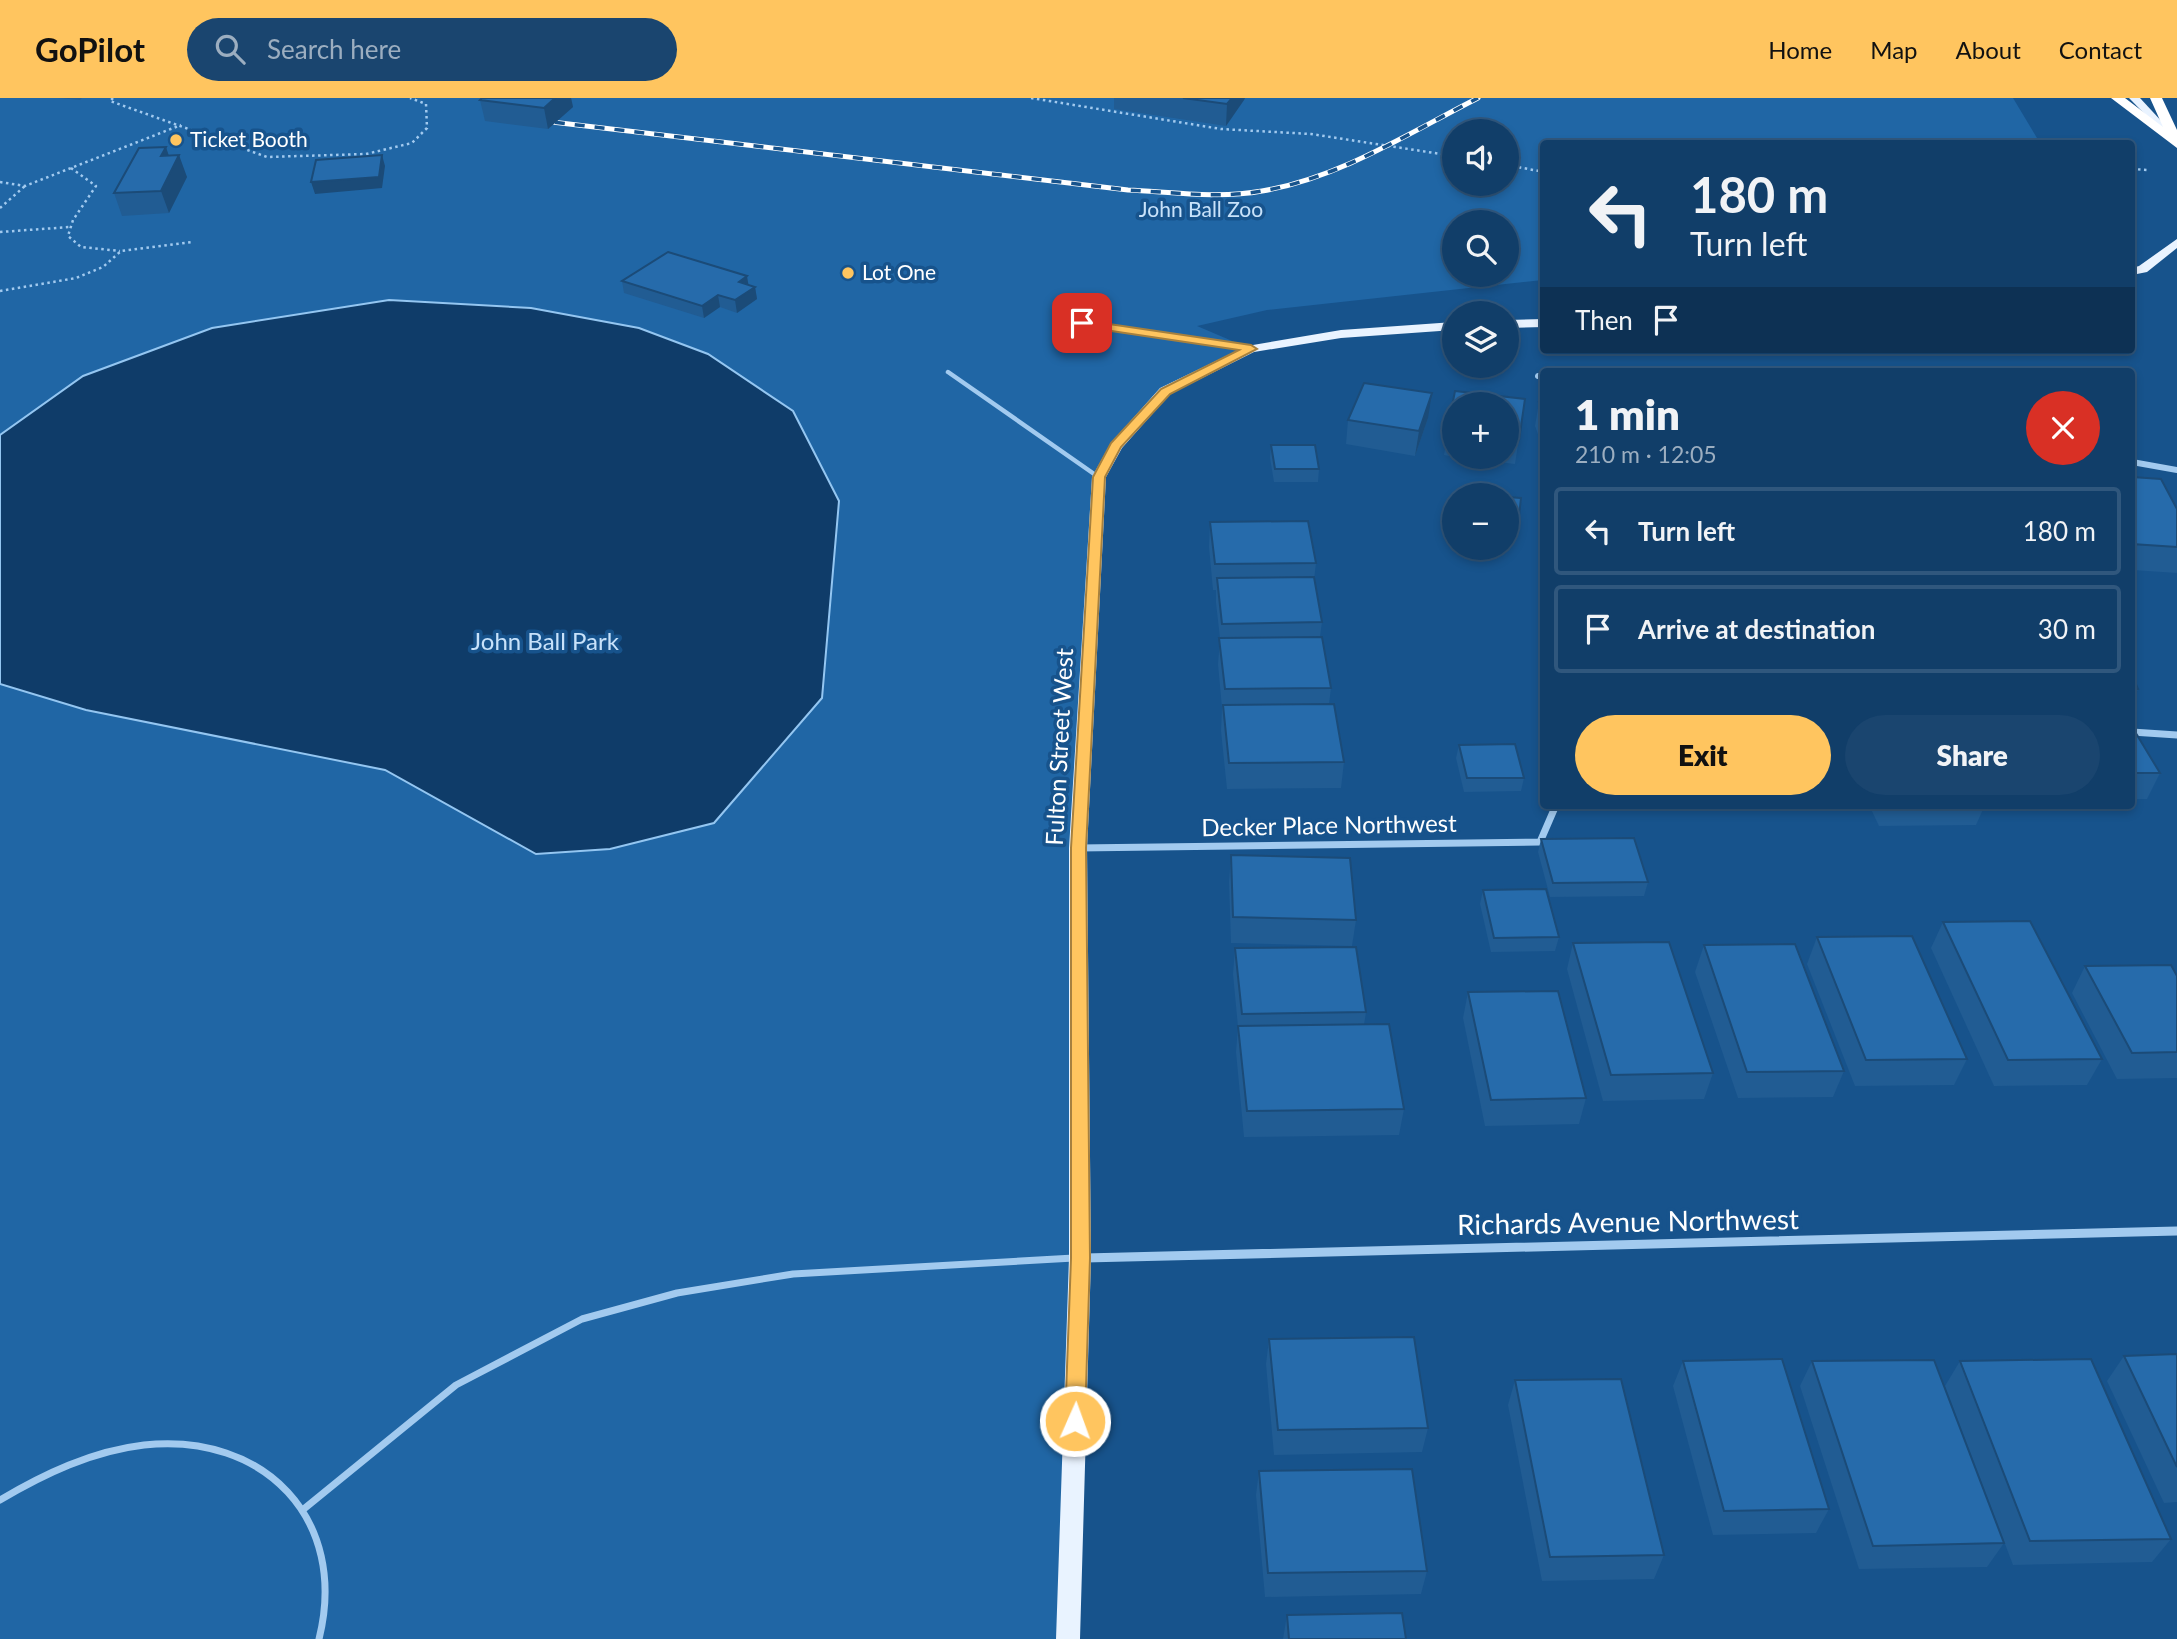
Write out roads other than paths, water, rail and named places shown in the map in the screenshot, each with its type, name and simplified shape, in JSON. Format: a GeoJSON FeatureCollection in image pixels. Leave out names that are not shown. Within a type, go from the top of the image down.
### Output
{"type":"FeatureCollection","features":[{"type":"Feature","properties":{"kind":"highway"},"geometry":{"type":"LineString","coordinates":[[2117,98],[2177,144]]}},
{"type":"Feature","properties":{"kind":"highway"},"geometry":{"type":"LineString","coordinates":[[2156,98],[2177,144]]}},
{"type":"Feature","properties":{"kind":"main road"},"geometry":{"type":"LineString","coordinates":[[2134,98],[2177,144]]}},
{"type":"Feature","properties":{"kind":"main road"},"geometry":{"type":"LineString","coordinates":[[2135,271],[2143,269],[2177,242]]}},
{"type":"Feature","properties":{"kind":"main road"},"geometry":{"type":"LineString","coordinates":[[1519,324],[1540,323]]}},
{"type":"Feature","properties":{"kind":"main road","name":"Fulton Street West"},"geometry":{"type":"LineString","coordinates":[[1068,1639],[1080,1258],[1079,848],[1099,477],[1116,446],[1165,391],[1251,349],[1341,334],[1442,327]]}},
{"type":"Feature","properties":{"kind":"street"},"geometry":{"type":"LineString","coordinates":[[2135,463],[2177,470]]}},
{"type":"Feature","properties":{"kind":"street"},"geometry":{"type":"LineString","coordinates":[[2135,732],[2177,735]]}},
{"type":"Feature","properties":{"kind":"street","name":"Decker Place Northwest"},"geometry":{"type":"LineString","coordinates":[[1079,848],[1540,842],[1554,809]]}},
{"type":"Feature","properties":{"kind":"street","name":"Richards Avenue Northwest"},"geometry":{"type":"LineString","coordinates":[[1080,1258],[2177,1231]]}},
{"type":"Feature","properties":{"kind":"lane"},"geometry":{"type":"LineString","coordinates":[[1059,320],[1251,349]]}},
{"type":"Feature","properties":{"kind":"lane"},"geometry":{"type":"LineString","coordinates":[[947,372],[1099,477]]}},
{"type":"Feature","properties":{"kind":"lane"},"geometry":{"type":"LineString","coordinates":[[305,1508],[456,1385],[582,1320],[677,1293],[793,1274],[1080,1258]]}},
{"type":"Feature","properties":{"kind":"lane"},"geometry":{"type":"LineString","coordinates":[[1,1498],[73,1463],[144,1445],[209,1447],[265,1468],[305,1508],[324,1558],[325,1618],[319,1639]]}},
{"type":"Feature","properties":{"kind":"railway"},"geometry":{"type":"LineString","coordinates":[[535,120],[1128,190],[1229,194],[1262,191],[1319,176],[1373,153],[1478,98]]}},
{"type":"Feature","properties":{"kind":"place","name":"Ticket Booth"},"geometry":{"type":"Point","coordinates":[176,140]}},
{"type":"Feature","properties":{"kind":"place","name":"Lot One"},"geometry":{"type":"Point","coordinates":[848,273]}},
{"type":"Feature","properties":{"kind":"park label","name":"John Ball Zoo"},"geometry":{"type":"Point","coordinates":[1201,210]}},
{"type":"Feature","properties":{"kind":"park label","name":"John Ball Park"},"geometry":{"type":"Point","coordinates":[545,642]}}]}
